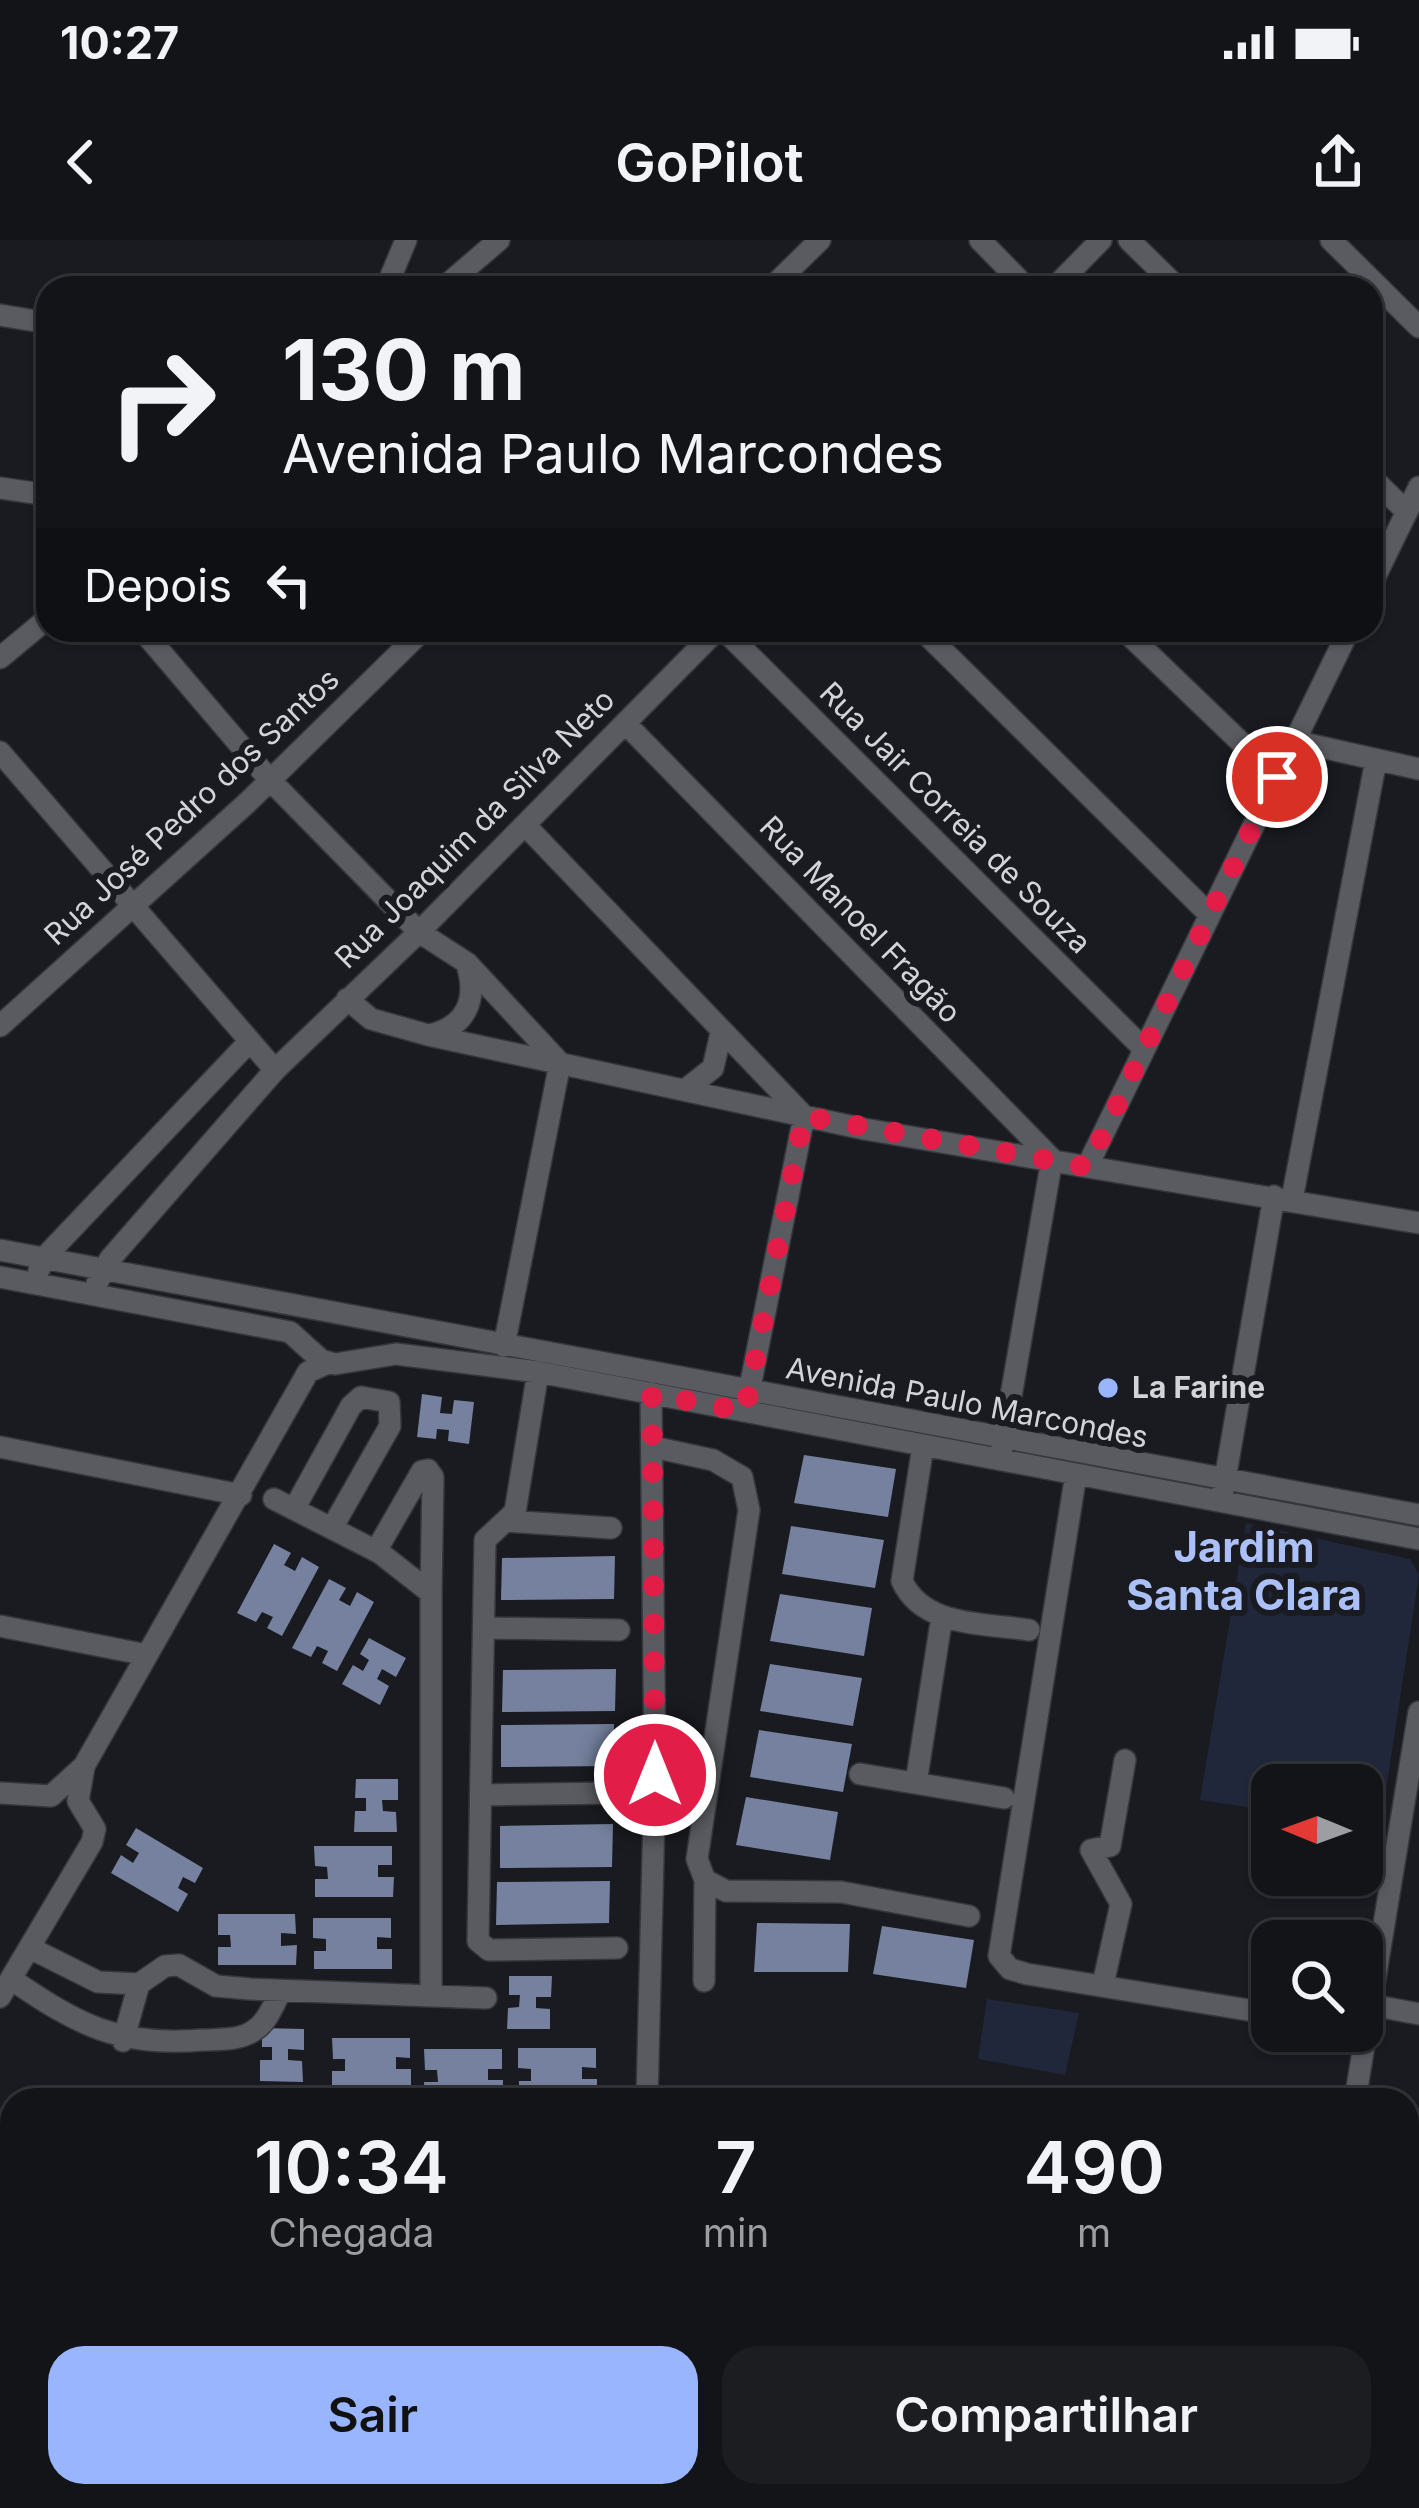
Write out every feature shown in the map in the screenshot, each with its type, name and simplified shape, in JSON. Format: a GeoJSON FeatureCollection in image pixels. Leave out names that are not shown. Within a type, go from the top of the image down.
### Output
{"type":"FeatureCollection","features":[{"type":"Feature","properties":{"kind":"street"},"geometry":{"type":"LineString","coordinates":[[391,276],[406,240]]}},
{"type":"Feature","properties":{"kind":"street"},"geometry":{"type":"LineString","coordinates":[[464,276],[499,240]]}},
{"type":"Feature","properties":{"kind":"street"},"geometry":{"type":"LineString","coordinates":[[783,276],[820,240]]}},
{"type":"Feature","properties":{"kind":"street"},"geometry":{"type":"LineString","coordinates":[[980,240],[1015,276]]}},
{"type":"Feature","properties":{"kind":"street"},"geometry":{"type":"LineString","coordinates":[[1066,276],[1101,240]]}},
{"type":"Feature","properties":{"kind":"street"},"geometry":{"type":"LineString","coordinates":[[1130,240],[1166,276]]}},
{"type":"Feature","properties":{"kind":"street"},"geometry":{"type":"LineString","coordinates":[[1331,240],[1367,276]]}},
{"type":"Feature","properties":{"kind":"street"},"geometry":{"type":"LineString","coordinates":[[1383,291],[1419,327]]}},
{"type":"Feature","properties":{"kind":"street"},"geometry":{"type":"LineString","coordinates":[[0,315],[36,321]]}},
{"type":"Feature","properties":{"kind":"street"},"geometry":{"type":"LineString","coordinates":[[1383,560],[1419,487]]}},
{"type":"Feature","properties":{"kind":"street"},"geometry":{"type":"LineString","coordinates":[[0,488],[36,493]]}},
{"type":"Feature","properties":{"kind":"street"},"geometry":{"type":"LineString","coordinates":[[1383,489],[1406,512]]}},
{"type":"Feature","properties":{"kind":"street"},"geometry":{"type":"LineString","coordinates":[[0,658],[36,629]]}},
{"type":"Feature","properties":{"kind":"street"},"geometry":{"type":"LineString","coordinates":[[152,642],[269,779],[419,932],[467,963],[560,1064]]}},
{"type":"Feature","properties":{"kind":"street","name":"Rua José Pedro dos Santos"},"geometry":{"type":"LineString","coordinates":[[0,1026],[269,779],[396,642]]}},
{"type":"Feature","properties":{"kind":"street","name":"Rua Joaquim da Silva Neto"},"geometry":{"type":"LineString","coordinates":[[91,1294],[103,1271],[274,1070],[708,642]]}},
{"type":"Feature","properties":{"kind":"street","name":"Rua Jair Correia de Souza"},"geometry":{"type":"LineString","coordinates":[[732,642],[1144,1049]]}},
{"type":"Feature","properties":{"kind":"street"},"geometry":{"type":"LineString","coordinates":[[934,642],[1210,915]]}},
{"type":"Feature","properties":{"kind":"street"},"geometry":{"type":"LineString","coordinates":[[1136,642],[1277,777]]}},
{"type":"Feature","properties":{"kind":"street"},"geometry":{"type":"LineString","coordinates":[[1087,1167],[1338,642]]}},
{"type":"Feature","properties":{"kind":"street","name":"Rua Manoel Fragão"},"geometry":{"type":"LineString","coordinates":[[625,724],[1052,1159]]}},
{"type":"Feature","properties":{"kind":"street"},"geometry":{"type":"LineString","coordinates":[[1294,741],[1419,769]]}},
{"type":"Feature","properties":{"kind":"street"},"geometry":{"type":"LineString","coordinates":[[0,752],[274,1070]]}},
{"type":"Feature","properties":{"kind":"street"},"geometry":{"type":"LineString","coordinates":[[1223,1492],[1376,760]]}},
{"type":"Feature","properties":{"kind":"street"},"geometry":{"type":"LineString","coordinates":[[525,825],[804,1116]]}},
{"type":"Feature","properties":{"kind":"street"},"geometry":{"type":"LineString","coordinates":[[428,1035],[451,1028],[463,1017],[473,984],[467,963]]}},
{"type":"Feature","properties":{"kind":"street"},"geometry":{"type":"LineString","coordinates":[[347,999],[371,1018],[428,1035],[804,1116],[1419,1223]]}},
{"type":"Feature","properties":{"kind":"street"},"geometry":{"type":"LineString","coordinates":[[685,1090],[713,1068],[721,1033]]}},
{"type":"Feature","properties":{"kind":"street"},"geometry":{"type":"LineString","coordinates":[[35,1284],[43,1258],[249,1042]]}},
{"type":"Feature","properties":{"kind":"street"},"geometry":{"type":"LineString","coordinates":[[504,1346],[560,1064]]}},
{"type":"Feature","properties":{"kind":"street"},"geometry":{"type":"LineString","coordinates":[[747,1402],[804,1116]]}},
{"type":"Feature","properties":{"kind":"street"},"geometry":{"type":"LineString","coordinates":[[1002,1450],[1052,1159]]}},
{"type":"Feature","properties":{"kind":"street","name":"Avenida Paulo Marcondes"},"geometry":{"type":"LineString","coordinates":[[0,1250],[504,1346],[923,1446],[1002,1450],[1076,1474],[1419,1516]]}},
{"type":"Feature","properties":{"kind":"street"},"geometry":{"type":"LineString","coordinates":[[0,1277],[290,1332],[319,1358]]}},
{"type":"Feature","properties":{"kind":"street"},"geometry":{"type":"LineString","coordinates":[[319,1358],[311,1323],[337,1315]]}},
{"type":"Feature","properties":{"kind":"street"},"geometry":{"type":"LineString","coordinates":[[362,1319],[374,1328],[369,1355]]}},
{"type":"Feature","properties":{"kind":"street","name":"Avenida Paulo Marcondes"},"geometry":{"type":"LineString","coordinates":[[319,1358],[396,1354],[538,1372],[652,1394],[747,1402],[1223,1492],[1419,1539]]}},
{"type":"Feature","properties":{"kind":"street"},"geometry":{"type":"LineString","coordinates":[[0,1793],[51,1796],[84,1766],[319,1358]]}},
{"type":"Feature","properties":{"kind":"street"},"geometry":{"type":"LineString","coordinates":[[538,1372],[515,1513],[485,1540],[478,1941],[490,1950],[617,1948]]}},
{"type":"Feature","properties":{"kind":"street"},"geometry":{"type":"LineString","coordinates":[[647,2088],[655,1775],[652,1394]]}},
{"type":"Feature","properties":{"kind":"street"},"geometry":{"type":"LineString","coordinates":[[332,1528],[390,1426],[389,1402],[362,1396],[351,1406],[284,1504],[411,1572],[431,1593]]}},
{"type":"Feature","properties":{"kind":"street"},"geometry":{"type":"LineString","coordinates":[[923,1446],[902,1581],[922,1610],[1029,1630]]}},
{"type":"Feature","properties":{"kind":"street"},"geometry":{"type":"LineString","coordinates":[[0,1447],[241,1496]]}},
{"type":"Feature","properties":{"kind":"street"},"geometry":{"type":"LineString","coordinates":[[653,1447],[713,1460],[742,1477],[749,1510],[697,1859],[705,1880],[704,1982]]}},
{"type":"Feature","properties":{"kind":"street"},"geometry":{"type":"LineString","coordinates":[[376,1551],[422,1471],[428,1470],[433,1477],[430,1996]]}},
{"type":"Feature","properties":{"kind":"street"},"geometry":{"type":"LineString","coordinates":[[1076,1474],[999,1956],[1010,1969],[1027,1974],[1251,2010]]}},
{"type":"Feature","properties":{"kind":"street"},"geometry":{"type":"LineString","coordinates":[[506,1521],[611,1528]]}},
{"type":"Feature","properties":{"kind":"street"},"geometry":{"type":"LineString","coordinates":[[916,1783],[942,1616]]}},
{"type":"Feature","properties":{"kind":"street"},"geometry":{"type":"LineString","coordinates":[[0,1626],[147,1654]]}},
{"type":"Feature","properties":{"kind":"street"},"geometry":{"type":"LineString","coordinates":[[484,1628],[619,1630]]}},
{"type":"Feature","properties":{"kind":"street"},"geometry":{"type":"LineString","coordinates":[[1383,1950],[1409,1830],[1419,1712]]}},
{"type":"Feature","properties":{"kind":"street"},"geometry":{"type":"LineString","coordinates":[[1102,1984],[1121,1904],[1091,1850],[1110,1846],[1125,1760]]}},
{"type":"Feature","properties":{"kind":"street"},"geometry":{"type":"LineString","coordinates":[[84,1766],[78,1802],[94,1835],[6,1988],[123,2041],[244,2037],[262,2026],[281,1991]]}},
{"type":"Feature","properties":{"kind":"street"},"geometry":{"type":"LineString","coordinates":[[860,1774],[1004,1798]]}},
{"type":"Feature","properties":{"kind":"street"},"geometry":{"type":"LineString","coordinates":[[482,1795],[612,1793]]}},
{"type":"Feature","properties":{"kind":"street"},"geometry":{"type":"LineString","coordinates":[[705,1880],[727,1892],[841,1892],[969,1916]]}},
{"type":"Feature","properties":{"kind":"street"},"geometry":{"type":"LineString","coordinates":[[30,1948],[98,1982],[139,1984],[165,1966],[179,1965],[216,1986],[486,1998]]}},
{"type":"Feature","properties":{"kind":"street"},"geometry":{"type":"LineString","coordinates":[[123,2041],[139,1984]]}},
{"type":"Feature","properties":{"kind":"street"},"geometry":{"type":"LineString","coordinates":[[1383,2007],[1419,2014]]}},
{"type":"Feature","properties":{"kind":"street"},"geometry":{"type":"LineString","coordinates":[[1357,2088],[1363,2052]]}},
{"type":"Feature","properties":{"kind":"shaded area"},"geometry":{"type":"Polygon","coordinates":[[[1246,1523],[1410,1559],[1419,1575],[1383,1809],[1383,1764],[1251,1764],[1251,1808],[1200,1800],[1246,1523]]]}},
{"type":"Feature","properties":{"kind":"shaded area"},"geometry":{"type":"Polygon","coordinates":[[[987,1999],[1079,2013],[1065,2075],[978,2059],[987,1999]]]}},
{"type":"Feature","properties":{"kind":"building"},"geometry":{"type":"Polygon","coordinates":[[[422,1394],[442,1397],[440,1413],[452,1414],[454,1400],[474,1402],[469,1444],[448,1441],[449,1430],[437,1429],[436,1439],[417,1437],[422,1394]]]}},
{"type":"Feature","properties":{"kind":"building"},"geometry":{"type":"Polygon","coordinates":[[[804,1455],[896,1469],[888,1517],[794,1503],[804,1455]]]}},
{"type":"Feature","properties":{"kind":"building"},"geometry":{"type":"Polygon","coordinates":[[[791,1526],[884,1540],[875,1588],[782,1574],[791,1526]]]}},
{"type":"Feature","properties":{"kind":"building"},"geometry":{"type":"Polygon","coordinates":[[[274,1544],[291,1553],[284,1565],[295,1571],[302,1557],[319,1567],[282,1636],[267,1628],[273,1617],[262,1612],[256,1622],[237,1613],[274,1544]]]}},
{"type":"Feature","properties":{"kind":"building"},"geometry":{"type":"Polygon","coordinates":[[[615,1556],[614,1599],[501,1600],[502,1558],[615,1556]]]}},
{"type":"Feature","properties":{"kind":"building"},"geometry":{"type":"Polygon","coordinates":[[[329,1579],[346,1588],[339,1600],[350,1606],[357,1592],[374,1602],[337,1671],[322,1663],[328,1651],[317,1646],[311,1657],[292,1648],[329,1579]]]}},
{"type":"Feature","properties":{"kind":"building"},"geometry":{"type":"Polygon","coordinates":[[[780,1594],[872,1608],[864,1656],[770,1641],[780,1594]]]}},
{"type":"Feature","properties":{"kind":"building"},"geometry":{"type":"Polygon","coordinates":[[[369,1638],[406,1658],[396,1677],[382,1669],[377,1679],[389,1686],[380,1705],[342,1684],[353,1665],[363,1671],[369,1660],[360,1654],[369,1638]]]}},
{"type":"Feature","properties":{"kind":"building"},"geometry":{"type":"Polygon","coordinates":[[[770,1664],[862,1678],[853,1726],[760,1711],[770,1664]]]}},
{"type":"Feature","properties":{"kind":"building"},"geometry":{"type":"Polygon","coordinates":[[[616,1669],[615,1711],[502,1712],[503,1670],[616,1669]]]}},
{"type":"Feature","properties":{"kind":"building"},"geometry":{"type":"Polygon","coordinates":[[[614,1724],[614,1766],[501,1767],[501,1725],[614,1724]]]}},
{"type":"Feature","properties":{"kind":"building"},"geometry":{"type":"Polygon","coordinates":[[[759,1730],[852,1744],[843,1792],[750,1777],[759,1730]]]}},
{"type":"Feature","properties":{"kind":"building"},"geometry":{"type":"Polygon","coordinates":[[[356,1779],[398,1779],[398,1800],[382,1800],[383,1811],[396,1812],[397,1832],[354,1832],[355,1811],[366,1811],[366,1798],[355,1798],[356,1779]]]}},
{"type":"Feature","properties":{"kind":"building"},"geometry":{"type":"Polygon","coordinates":[[[746,1797],[838,1812],[830,1860],[736,1845],[746,1797]]]}},
{"type":"Feature","properties":{"kind":"building"},"geometry":{"type":"Polygon","coordinates":[[[613,1824],[612,1867],[500,1868],[500,1826],[613,1824]]]}},
{"type":"Feature","properties":{"kind":"building"},"geometry":{"type":"Polygon","coordinates":[[[136,1828],[203,1868],[195,1883],[183,1877],[178,1888],[188,1894],[178,1912],[111,1873],[121,1855],[133,1863],[139,1853],[126,1845],[136,1828]]]}},
{"type":"Feature","properties":{"kind":"building"},"geometry":{"type":"Polygon","coordinates":[[[314,1846],[392,1846],[392,1865],[378,1865],[378,1877],[394,1877],[393,1897],[315,1897],[315,1879],[328,1879],[327,1867],[315,1866],[314,1846]]]}},
{"type":"Feature","properties":{"kind":"building"},"geometry":{"type":"Polygon","coordinates":[[[610,1881],[609,1923],[496,1925],[497,1882],[610,1881]]]}},
{"type":"Feature","properties":{"kind":"building"},"geometry":{"type":"Polygon","coordinates":[[[218,1914],[295,1914],[296,1934],[281,1933],[281,1946],[297,1945],[296,1965],[218,1965],[218,1947],[231,1947],[230,1935],[218,1935],[218,1914]]]}},
{"type":"Feature","properties":{"kind":"building"},"geometry":{"type":"Polygon","coordinates":[[[313,1918],[391,1918],[391,1938],[377,1937],[377,1949],[392,1949],[392,1969],[314,1969],[314,1951],[326,1951],[326,1939],[313,1938],[313,1918]]]}},
{"type":"Feature","properties":{"kind":"building"},"geometry":{"type":"Polygon","coordinates":[[[757,1923],[850,1924],[848,1972],[754,1972],[757,1923]]]}},
{"type":"Feature","properties":{"kind":"building"},"geometry":{"type":"Polygon","coordinates":[[[882,1926],[974,1940],[966,1988],[873,1974],[882,1926]]]}},
{"type":"Feature","properties":{"kind":"building"},"geometry":{"type":"Polygon","coordinates":[[[509,1976],[552,1976],[551,1997],[536,1997],[536,2008],[550,2009],[550,2029],[507,2029],[508,2008],[519,2007],[520,1995],[509,1995],[509,1976]]]}},
{"type":"Feature","properties":{"kind":"building"},"geometry":{"type":"Polygon","coordinates":[[[262,2028],[304,2029],[304,2050],[288,2049],[288,2060],[302,2061],[303,2082],[260,2081],[260,2060],[272,2060],[272,2047],[262,2047],[262,2028]]]}},
{"type":"Feature","properties":{"kind":"building"},"geometry":{"type":"Polygon","coordinates":[[[332,2038],[410,2038],[410,2058],[396,2057],[396,2069],[411,2069],[411,2088],[332,2088],[332,2071],[345,2071],[345,2059],[333,2059],[332,2038]]]}},
{"type":"Feature","properties":{"kind":"building"},"geometry":{"type":"Polygon","coordinates":[[[518,2048],[596,2048],[596,2068],[582,2067],[582,2079],[597,2079],[597,2088],[519,2088],[519,2081],[531,2081],[531,2069],[518,2068],[518,2048]]]}},
{"type":"Feature","properties":{"kind":"building"},"geometry":{"type":"Polygon","coordinates":[[[424,2049],[502,2049],[502,2069],[488,2069],[488,2080],[503,2080],[503,2088],[424,2088],[424,2082],[438,2082],[437,2070],[425,2070],[424,2049]]]}},
{"type":"Feature","properties":{"kind":"place","name":"La Farine"},"geometry":{"type":"Point","coordinates":[1108,1388]}},
{"type":"Feature","properties":{"kind":"district","name":"Jardim Santa Clara"},"geometry":{"type":"Point","coordinates":[1244,1571]}},
{"type":"Feature","properties":{"kind":"route"},"geometry":{"type":"LineString","coordinates":[[655,1775],[652,1394],[745,1412],[804,1116],[1087,1167],[1277,777]]}}]}
